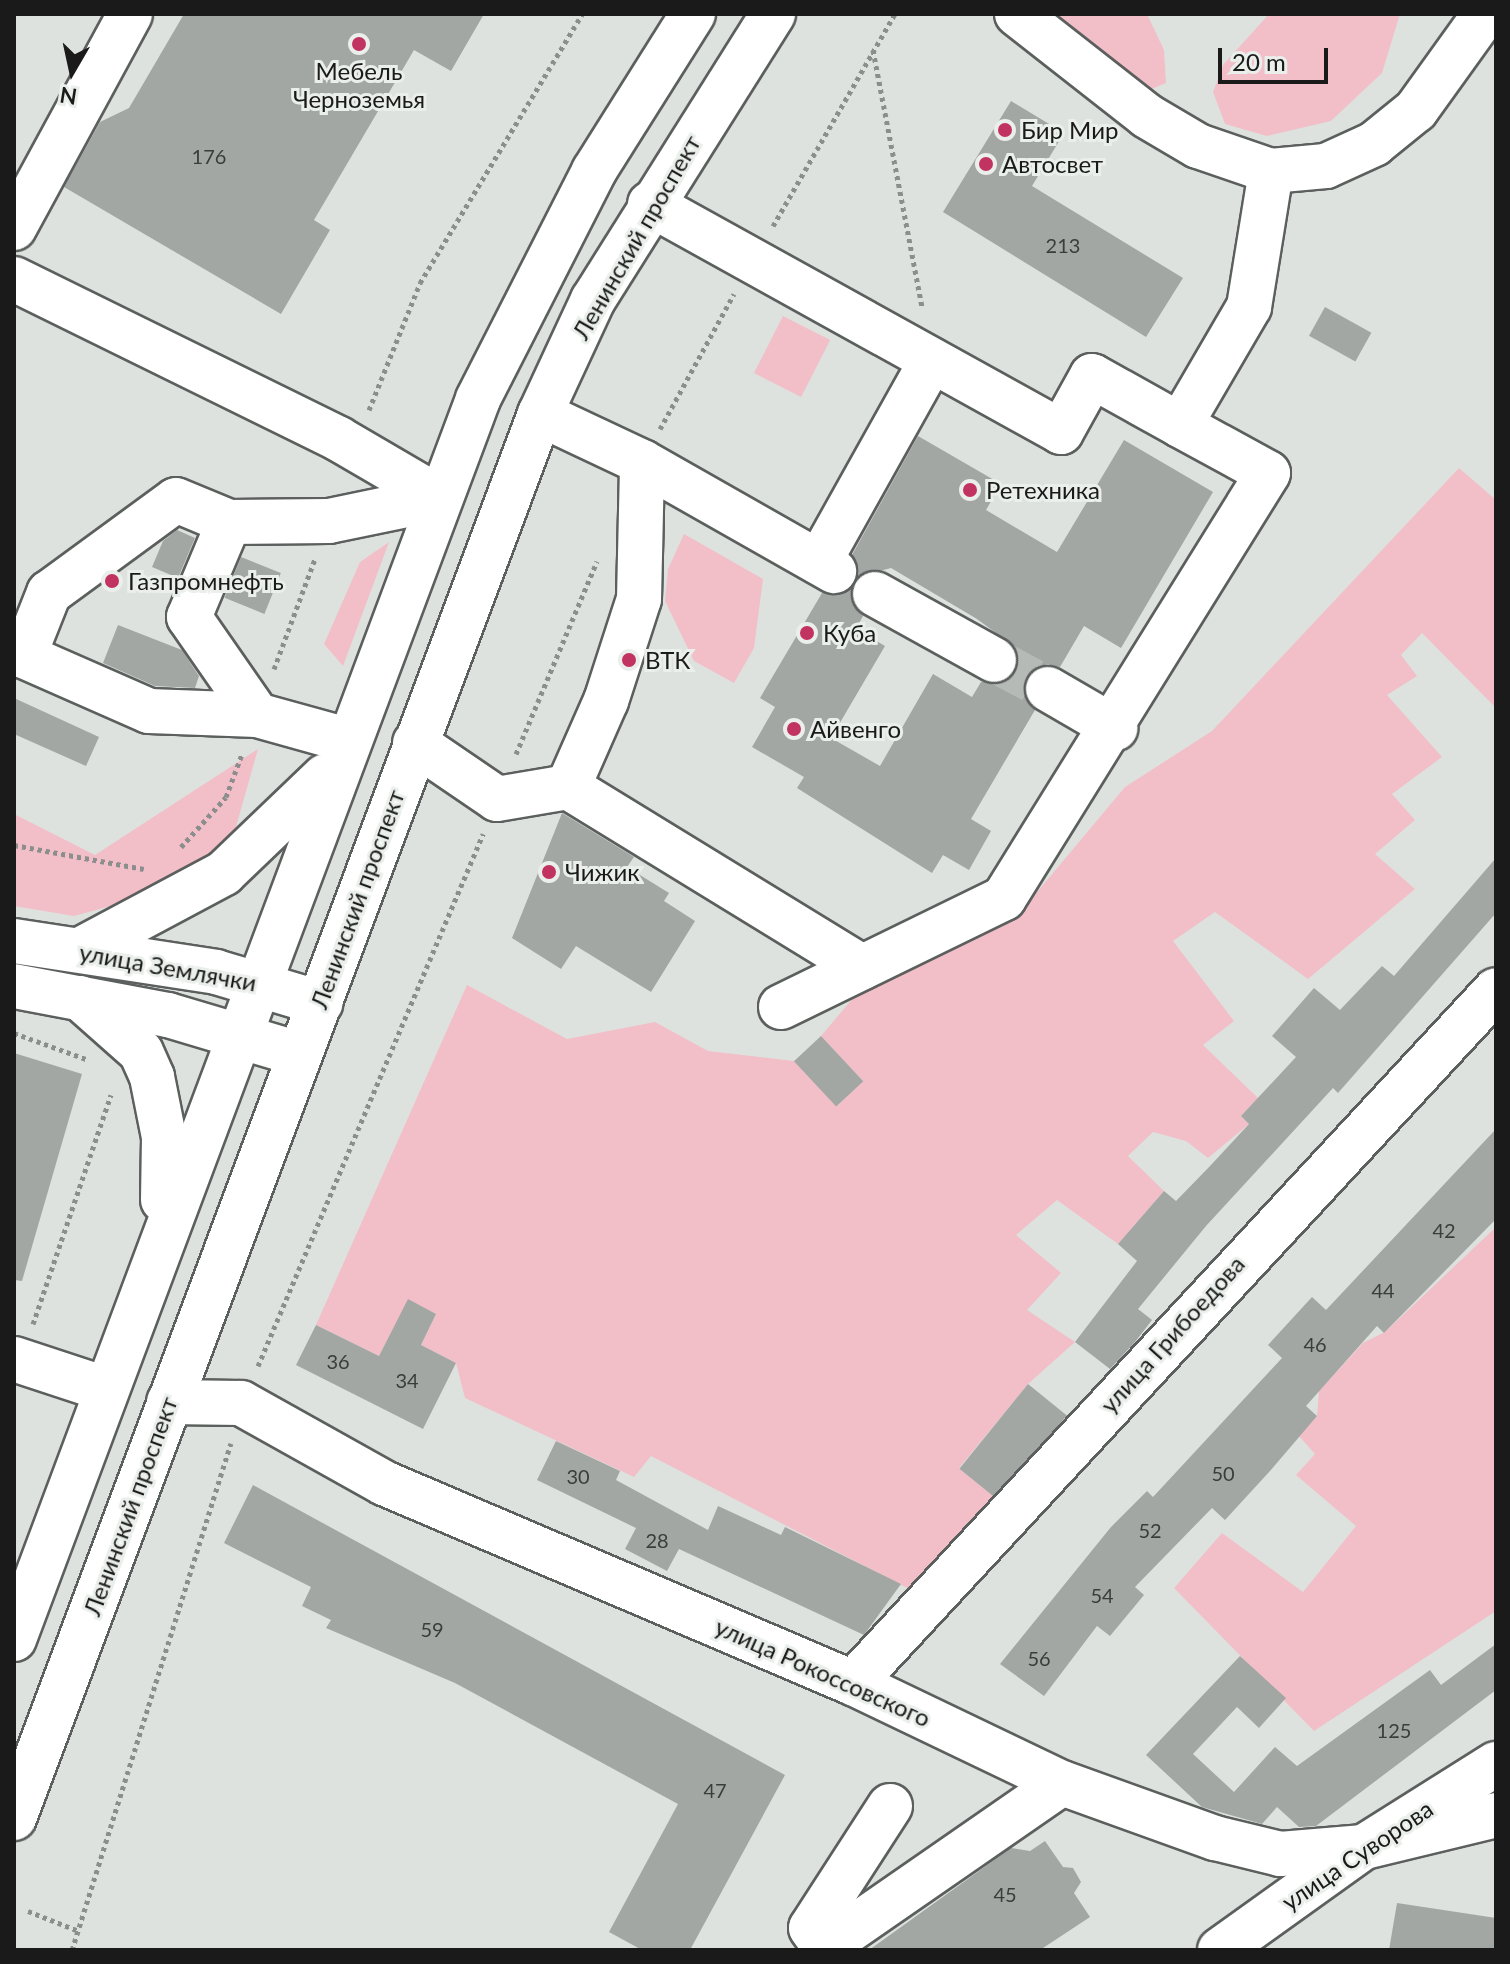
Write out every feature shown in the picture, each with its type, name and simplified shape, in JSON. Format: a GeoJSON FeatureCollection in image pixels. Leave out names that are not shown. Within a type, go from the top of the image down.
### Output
{"type":"FeatureCollection","features":[{"type":"Feature","properties":{"kind":"main road"},"geometry":{"type":"LineString","coordinates":[[14,228],[130,14]]}},
{"type":"Feature","properties":{"kind":"main road"},"geometry":{"type":"LineString","coordinates":[[17,1625],[255,981],[440,498],[535,284],[594,171],[693,14]]}},
{"type":"Feature","properties":{"kind":"main road","name":"Ленинский проспект"},"geometry":{"type":"LineString","coordinates":[[14,1818],[540,414],[593,300],[650,204],[773,14]]}},
{"type":"Feature","properties":{"kind":"main road"},"geometry":{"type":"LineString","coordinates":[[1017,14],[1147,116],[1198,146],[1271,171],[1326,166],[1374,144],[1416,110],[1485,14]]}},
{"type":"Feature","properties":{"kind":"main road"},"geometry":{"type":"LineString","coordinates":[[1180,425],[1249,307],[1271,171]]}},
{"type":"Feature","properties":{"kind":"main road"},"geometry":{"type":"LineString","coordinates":[[650,204],[1061,432],[1092,376],[1268,473],[1115,728],[1004,898],[781,1007]]}},
{"type":"Feature","properties":{"kind":"main road"},"geometry":{"type":"LineString","coordinates":[[14,279],[339,439],[440,498]]}},
{"type":"Feature","properties":{"kind":"main road"},"geometry":{"type":"LineString","coordinates":[[540,414],[642,462],[827,566],[932,360]]}},
{"type":"Feature","properties":{"kind":"main road"},"geometry":{"type":"LineString","coordinates":[[568,787],[639,599],[642,462]]}},
{"type":"Feature","properties":{"kind":"main road"},"geometry":{"type":"LineString","coordinates":[[347,740],[257,715],[149,711],[24,656],[49,593],[176,500],[229,522],[329,521],[440,498]]}},
{"type":"Feature","properties":{"kind":"main road"},"geometry":{"type":"LineString","coordinates":[[229,522],[189,617],[257,715]]}},
{"type":"Feature","properties":{"kind":"main road"},"geometry":{"type":"LineString","coordinates":[[875,594],[994,660]]}},
{"type":"Feature","properties":{"kind":"main road"},"geometry":{"type":"LineString","coordinates":[[1048,689],[1115,728]]}},
{"type":"Feature","properties":{"kind":"main road"},"geometry":{"type":"LineString","coordinates":[[80,950],[224,873],[309,796],[347,740]]}},
{"type":"Feature","properties":{"kind":"main road"},"geometry":{"type":"LineString","coordinates":[[415,743],[497,799],[568,787],[862,967]]}},
{"type":"Feature","properties":{"kind":"main road","name":"улица Землячки"},"geometry":{"type":"LineString","coordinates":[[14,941],[255,981],[320,1003]]}},
{"type":"Feature","properties":{"kind":"main road","name":"улица Землячки"},"geometry":{"type":"LineString","coordinates":[[14,986],[236,1032],[299,1054]]}},
{"type":"Feature","properties":{"kind":"main road","name":"улица Грибоедова"},"geometry":{"type":"LineString","coordinates":[[853,1683],[1496,990]]}},
{"type":"Feature","properties":{"kind":"main road"},"geometry":{"type":"LineString","coordinates":[[80,998],[141,1052],[152,1077],[164,1137],[160,1240]]}},
{"type":"Feature","properties":{"kind":"main road"},"geometry":{"type":"LineString","coordinates":[[17,1360],[105,1389]]}},
{"type":"Feature","properties":{"kind":"main road","name":"улица Рокоссовского"},"geometry":{"type":"LineString","coordinates":[[169,1402],[241,1403],[384,1483],[853,1683],[1062,1783],[1280,1854],[1364,1847],[1496,1815]]}},
{"type":"Feature","properties":{"kind":"main road","name":"улица Суворова"},"geometry":{"type":"LineString","coordinates":[[1220,1950],[1364,1847],[1496,1764]]}},
{"type":"Feature","properties":{"kind":"main road"},"geometry":{"type":"LineString","coordinates":[[890,1806],[811,1928],[825,1947],[1062,1783]]}},
{"type":"Feature","properties":{"kind":"path"},"geometry":{"type":"LineString","coordinates":[[642,462],[895,14]]}},
{"type":"Feature","properties":{"kind":"path"},"geometry":{"type":"LineString","coordinates":[[873,49],[932,360]]}},
{"type":"Feature","properties":{"kind":"path"},"geometry":{"type":"LineString","coordinates":[[72,1950],[241,1403],[604,545]]}},
{"type":"Feature","properties":{"kind":"path"},"geometry":{"type":"LineString","coordinates":[[14,845],[153,871]]}},
{"type":"Feature","properties":{"kind":"path"},"geometry":{"type":"LineString","coordinates":[[14,1033],[100,1070]]}},
{"type":"Feature","properties":{"kind":"path"},"geometry":{"type":"LineString","coordinates":[[17,1360],[110,1087]]}},
{"type":"Feature","properties":{"kind":"path"},"geometry":{"type":"LineString","coordinates":[[28,1911],[79,1931]]}},
{"type":"Feature","properties":{"kind":"shaded area"},"geometry":{"type":"Polygon","coordinates":[[[1046,14],[1147,14],[1164,50],[1166,83],[1149,90],[1046,14]]]}},
{"type":"Feature","properties":{"kind":"shaded area"},"geometry":{"type":"Polygon","coordinates":[[[1269,14],[1400,14],[1382,73],[1331,121],[1267,136],[1225,124],[1213,92],[1223,65],[1269,14]]]}},
{"type":"Feature","properties":{"kind":"shaded area"},"geometry":{"type":"Polygon","coordinates":[[[783,316],[830,340],[801,397],[754,373],[783,316]]]}},
{"type":"Feature","properties":{"kind":"shaded area"},"geometry":{"type":"Polygon","coordinates":[[[1459,468],[1496,500],[1496,708],[1422,633],[1401,655],[1417,676],[1387,695],[1442,757],[1392,794],[1415,820],[1375,854],[1415,889],[1308,979],[1215,912],[1173,941],[1234,1021],[1203,1045],[1258,1098],[1241,1116],[1249,1124],[1208,1158],[1186,1141],[1153,1132],[1128,1156],[1164,1191],[1118,1244],[1057,1200],[1016,1235],[1061,1273],[1027,1310],[1075,1342],[1028,1384],[959,1468],[999,1501],[917,1593],[651,1456],[634,1477],[465,1398],[456,1363],[421,1345],[436,1314],[408,1300],[379,1356],[316,1325],[467,985],[567,1039],[655,1022],[708,1051],[794,1061],[837,1106],[863,1081],[821,1036],[853,998],[1022,910],[1125,787],[1212,731],[1459,468]]]}},
{"type":"Feature","properties":{"kind":"shaded area"},"geometry":{"type":"Polygon","coordinates":[[[684,534],[763,579],[754,648],[734,683],[694,661],[665,601],[668,569],[684,534]]]}},
{"type":"Feature","properties":{"kind":"shaded area"},"geometry":{"type":"Polygon","coordinates":[[[389,542],[343,666],[324,644],[360,562],[389,542]]]}},
{"type":"Feature","properties":{"kind":"shaded area"},"geometry":{"type":"Polygon","coordinates":[[[258,749],[232,841],[155,894],[74,916],[14,906],[14,814],[95,855],[258,749]]]}},
{"type":"Feature","properties":{"kind":"shaded area"},"geometry":{"type":"Polygon","coordinates":[[[1496,1227],[1496,1611],[1314,1731],[1174,1588],[1222,1533],[1303,1592],[1356,1526],[1296,1475],[1315,1454],[1299,1436],[1317,1416],[1319,1391],[1363,1343],[1385,1332],[1496,1227]]]}},
{"type":"Feature","properties":{"kind":"building"},"geometry":{"type":"Polygon","coordinates":[[[184,14],[484,14],[451,71],[414,50],[314,220],[330,230],[281,314],[64,187],[100,122],[129,108],[184,14]]]}},
{"type":"Feature","properties":{"kind":"building"},"geometry":{"type":"Polygon","coordinates":[[[1011,101],[1064,133],[1032,186],[1183,278],[1146,337],[943,212],[1011,101]]]}},
{"type":"Feature","properties":{"kind":"building"},"geometry":{"type":"Polygon","coordinates":[[[1325,307],[1371,333],[1355,362],[1309,336],[1325,307]]]}},
{"type":"Feature","properties":{"kind":"building"},"geometry":{"type":"Polygon","coordinates":[[[918,436],[1001,484],[986,510],[1057,552],[1124,440],[1213,492],[1121,648],[1084,626],[1060,667],[1047,664],[1027,676],[1023,690],[1035,710],[971,819],[991,831],[969,870],[943,855],[932,873],[797,788],[804,777],[752,747],[775,707],[760,698],[822,593],[852,588],[863,616],[856,629],[885,646],[831,738],[880,766],[933,674],[972,697],[981,682],[1006,682],[1016,671],[1015,647],[977,619],[891,568],[857,577],[852,555],[918,436]]]}},
{"type":"Feature","properties":{"kind":"building"},"geometry":{"type":"Polygon","coordinates":[[[177,530],[195,538],[178,578],[152,567],[163,541],[177,530]]]}},
{"type":"Feature","properties":{"kind":"building"},"geometry":{"type":"Polygon","coordinates":[[[241,557],[281,573],[264,614],[225,598],[241,557]]]}},
{"type":"Feature","properties":{"kind":"building"},"geometry":{"type":"Polygon","coordinates":[[[118,625],[182,650],[199,676],[195,688],[155,686],[103,663],[118,625]]]}},
{"type":"Feature","properties":{"kind":"building"},"geometry":{"type":"Polygon","coordinates":[[[14,698],[99,737],[86,766],[14,734],[14,698]]]}},
{"type":"Feature","properties":{"kind":"building"},"geometry":{"type":"Polygon","coordinates":[[[562,813],[634,857],[627,867],[669,893],[664,901],[695,921],[651,992],[576,946],[561,969],[512,938],[562,813]]]}},
{"type":"Feature","properties":{"kind":"building"},"geometry":{"type":"Polygon","coordinates":[[[1496,858],[1496,913],[1338,1093],[1333,1088],[1206,1226],[1138,1309],[1152,1320],[1135,1342],[1110,1369],[1075,1342],[1137,1261],[1118,1244],[1164,1191],[1176,1201],[1211,1165],[1249,1124],[1241,1116],[1296,1057],[1272,1036],[1314,988],[1340,1010],[1382,966],[1394,976],[1496,858]]]}},
{"type":"Feature","properties":{"kind":"building"},"geometry":{"type":"Polygon","coordinates":[[[821,1036],[863,1081],[836,1107],[794,1061],[821,1036]]]}},
{"type":"Feature","properties":{"kind":"building"},"geometry":{"type":"Polygon","coordinates":[[[14,1053],[82,1074],[22,1281],[14,1280],[14,1053]]]}},
{"type":"Feature","properties":{"kind":"building"},"geometry":{"type":"Polygon","coordinates":[[[1496,1129],[1496,1219],[1384,1333],[1377,1326],[1306,1406],[1317,1416],[1225,1520],[1212,1508],[1135,1587],[1144,1595],[1110,1636],[1097,1626],[1044,1696],[1000,1664],[1111,1527],[1147,1491],[1153,1497],[1282,1358],[1268,1345],[1312,1297],[1326,1310],[1496,1129]]]}},
{"type":"Feature","properties":{"kind":"building"},"geometry":{"type":"Polygon","coordinates":[[[408,1299],[436,1314],[421,1345],[456,1363],[423,1429],[296,1365],[316,1325],[379,1356],[408,1299]]]}},
{"type":"Feature","properties":{"kind":"building"},"geometry":{"type":"Polygon","coordinates":[[[1028,1384],[1067,1415],[998,1500],[959,1469],[1028,1384]]]}},
{"type":"Feature","properties":{"kind":"building"},"geometry":{"type":"Polygon","coordinates":[[[556,1441],[620,1471],[616,1480],[708,1530],[718,1506],[781,1535],[785,1527],[901,1584],[864,1635],[679,1549],[667,1571],[625,1549],[636,1528],[537,1480],[556,1441]]]}},
{"type":"Feature","properties":{"kind":"building"},"geometry":{"type":"Polygon","coordinates":[[[253,1485],[785,1775],[690,1950],[642,1950],[609,1932],[678,1804],[455,1683],[326,1628],[331,1620],[302,1606],[311,1587],[224,1543],[253,1485]]]}},
{"type":"Feature","properties":{"kind":"building"},"geometry":{"type":"Polygon","coordinates":[[[1496,1644],[1496,1690],[1316,1826],[1299,1827],[1277,1807],[1262,1824],[1202,1807],[1146,1755],[1240,1656],[1286,1698],[1259,1728],[1237,1707],[1193,1754],[1234,1792],[1275,1747],[1297,1766],[1430,1670],[1441,1685],[1496,1644]]]}},
{"type":"Feature","properties":{"kind":"building"},"geometry":{"type":"Polygon","coordinates":[[[1045,1841],[1063,1867],[1073,1868],[1081,1882],[1074,1893],[1090,1917],[1040,1950],[869,1950],[1011,1848],[1030,1851],[1045,1841]]]}},
{"type":"Feature","properties":{"kind":"building"},"geometry":{"type":"Polygon","coordinates":[[[1397,1903],[1496,1918],[1496,1950],[1389,1950],[1397,1903]]]}},
{"type":"Feature","properties":{"kind":"tunnel"},"geometry":{"type":"LineString","coordinates":[[994,660],[1048,689]]}},
{"type":"Feature","properties":{"kind":"place","name":"Мебель Черноземья"},"geometry":{"type":"Point","coordinates":[359,44]}},
{"type":"Feature","properties":{"kind":"place","name":"Бир Мир"},"geometry":{"type":"Point","coordinates":[1005,130]}},
{"type":"Feature","properties":{"kind":"place","name":"Автосвет"},"geometry":{"type":"Point","coordinates":[986,164]}},
{"type":"Feature","properties":{"kind":"place","name":"Ретехника"},"geometry":{"type":"Point","coordinates":[970,490]}},
{"type":"Feature","properties":{"kind":"place","name":"Газпромнефть"},"geometry":{"type":"Point","coordinates":[112,581]}},
{"type":"Feature","properties":{"kind":"place","name":"Куба"},"geometry":{"type":"Point","coordinates":[807,633]}},
{"type":"Feature","properties":{"kind":"place","name":"ВТК"},"geometry":{"type":"Point","coordinates":[629,660]}},
{"type":"Feature","properties":{"kind":"place","name":"Айвенго"},"geometry":{"type":"Point","coordinates":[794,729]}},
{"type":"Feature","properties":{"kind":"place","name":"Чижик"},"geometry":{"type":"Point","coordinates":[549,872]}}]}
